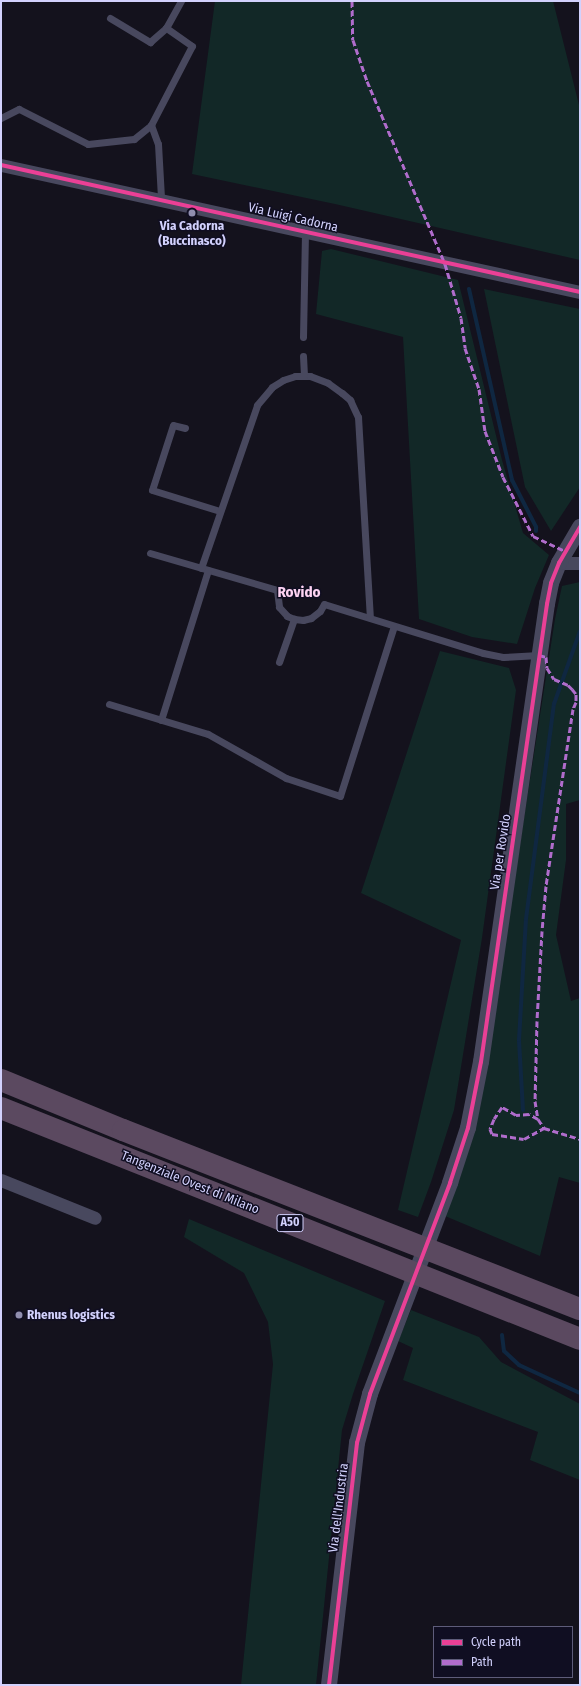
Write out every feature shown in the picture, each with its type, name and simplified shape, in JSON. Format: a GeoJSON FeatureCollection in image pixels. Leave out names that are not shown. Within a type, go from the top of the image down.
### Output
{"type":"FeatureCollection","features":[{"type":"Feature","properties":{"kind":"highway","name":"Tangenziale Ovest di Milano"},"geometry":{"type":"LineString","coordinates":[[1,1080],[123,1130],[580,1309]]}},
{"type":"Feature","properties":{"kind":"highway","name":"Tangenziale Ovest di Milano"},"geometry":{"type":"LineString","coordinates":[[1,1108],[580,1339]]}},
{"type":"Feature","properties":{"kind":"street","name":"Via Luigi Cadorna"},"geometry":{"type":"LineString","coordinates":[[1,164],[161,198],[580,292]]}},
{"type":"Feature","properties":{"kind":"street","name":"Via per Rovido"},"geometry":{"type":"LineString","coordinates":[[391,1338],[450,1183],[468,1128],[476,1093],[527,753],[539,655],[551,583],[559,563],[580,527]]}},
{"type":"Feature","properties":{"kind":"street"},"geometry":{"type":"LineString","coordinates":[[559,563],[580,563]]}},
{"type":"Feature","properties":{"kind":"street"},"geometry":{"type":"LineString","coordinates":[[1,1180],[95,1218]]}},
{"type":"Feature","properties":{"kind":"street","name":"Via dell'Industria"},"geometry":{"type":"LineString","coordinates":[[329,1685],[357,1443],[370,1394],[391,1338]]}},
{"type":"Feature","properties":{"kind":"lane"},"geometry":{"type":"LineString","coordinates":[[110,18],[150,42],[166,28],[181,1]]}},
{"type":"Feature","properties":{"kind":"lane"},"geometry":{"type":"LineString","coordinates":[[1,118],[20,109],[88,144],[134,139],[151,125],[192,46],[166,28]]}},
{"type":"Feature","properties":{"kind":"lane"},"geometry":{"type":"LineString","coordinates":[[151,125],[158,144],[161,198]]}},
{"type":"Feature","properties":{"kind":"lane"},"geometry":{"type":"LineString","coordinates":[[303,337],[305,231]]}},
{"type":"Feature","properties":{"kind":"lane"},"geometry":{"type":"LineString","coordinates":[[303,356],[304,375]]}},
{"type":"Feature","properties":{"kind":"lane"},"geometry":{"type":"LineString","coordinates":[[161,720],[220,511],[257,405],[272,386],[289,378],[304,375],[320,379],[350,400],[358,417],[370,618]]}},
{"type":"Feature","properties":{"kind":"lane"},"geometry":{"type":"LineString","coordinates":[[186,428],[173,425],[152,490],[220,511]]}},
{"type":"Feature","properties":{"kind":"lane"},"geometry":{"type":"LineString","coordinates":[[150,553],[277,590],[279,607],[287,616],[294,619],[303,620],[311,618],[320,611],[324,604],[490,654],[512,657],[539,655]]}},
{"type":"Feature","properties":{"kind":"lane"},"geometry":{"type":"LineString","coordinates":[[279,662],[294,619]]}},
{"type":"Feature","properties":{"kind":"lane"},"geometry":{"type":"LineString","coordinates":[[109,704],[208,734],[286,778],[340,796],[394,626]]}},
{"type":"Feature","properties":{"kind":"green space"},"geometry":{"type":"Polygon","coordinates":[[[215,1],[553,1],[580,109],[580,260],[335,204],[192,174],[215,1]]]}},
{"type":"Feature","properties":{"kind":"green space"},"geometry":{"type":"Polygon","coordinates":[[[331,249],[458,280],[502,460],[523,533],[549,555],[535,588],[517,644],[472,637],[419,619],[403,337],[316,314],[322,251],[331,249]]]}},
{"type":"Feature","properties":{"kind":"green space"},"geometry":{"type":"Polygon","coordinates":[[[484,289],[580,309],[580,487],[551,531],[525,487],[484,289]]]}},
{"type":"Feature","properties":{"kind":"green space"},"geometry":{"type":"Polygon","coordinates":[[[580,582],[580,800],[566,804],[566,860],[556,935],[571,1001],[580,998],[580,1183],[559,1177],[540,1256],[445,1216],[480,1101],[555,619],[562,586],[580,582]]]}},
{"type":"Feature","properties":{"kind":"green space"},"geometry":{"type":"Polygon","coordinates":[[[440,651],[509,668],[516,690],[482,938],[454,1110],[418,1217],[398,1210],[461,940],[361,893],[440,651]]]}},
{"type":"Feature","properties":{"kind":"green space"},"geometry":{"type":"Polygon","coordinates":[[[189,1219],[385,1301],[342,1430],[316,1685],[241,1685],[273,1364],[268,1322],[244,1273],[184,1237],[189,1219]]]}},
{"type":"Feature","properties":{"kind":"green space"},"geometry":{"type":"Polygon","coordinates":[[[411,1310],[479,1337],[501,1362],[580,1404],[580,1480],[530,1460],[538,1432],[403,1380],[413,1348],[398,1341],[411,1310]]]}},
{"type":"Feature","properties":{"kind":"waterway"},"geometry":{"type":"LineString","coordinates":[[469,289],[512,480],[536,527],[536,531]]}},
{"type":"Feature","properties":{"kind":"waterway"},"geometry":{"type":"LineString","coordinates":[[523,1110],[519,1040],[526,919],[554,704],[580,631]]}},
{"type":"Feature","properties":{"kind":"waterway"},"geometry":{"type":"LineString","coordinates":[[502,1335],[504,1351],[519,1365],[580,1393]]}},
{"type":"Feature","properties":{"kind":"marked path"},"geometry":{"type":"LineString","coordinates":[[352,1],[353,40],[367,81],[445,264],[461,318],[465,348],[479,389],[485,431],[503,477],[533,536],[565,551]]}},
{"type":"Feature","properties":{"kind":"marked path"},"geometry":{"type":"LineString","coordinates":[[539,655],[546,657],[547,668],[554,679],[568,685],[576,694],[576,702],[573,709],[546,886],[537,1021],[535,1101],[538,1119],[544,1128],[580,1139]]}},
{"type":"Feature","properties":{"kind":"marked path"},"geometry":{"type":"LineString","coordinates":[[538,1119],[529,1114],[516,1115],[502,1107],[494,1119],[490,1129],[492,1134],[524,1139],[544,1128]]}},
{"type":"Feature","properties":{"kind":"cycle path"},"geometry":{"type":"LineString","coordinates":[[1,165],[580,292]]}},
{"type":"Feature","properties":{"kind":"cycle path"},"geometry":{"type":"LineString","coordinates":[[329,1685],[357,1443],[370,1394],[450,1183],[468,1128],[481,1062],[547,604],[551,583],[559,563],[580,527]]}},
{"type":"Feature","properties":{"kind":"place","name":"Via Cadorna (Buccinasco)"},"geometry":{"type":"Point","coordinates":[192,213]}},
{"type":"Feature","properties":{"kind":"place","name":"Rhenus logistics"},"geometry":{"type":"Point","coordinates":[19,1315]}},
{"type":"Feature","properties":{"kind":"district","name":"Rovido"},"geometry":{"type":"Point","coordinates":[299,593]}}]}
